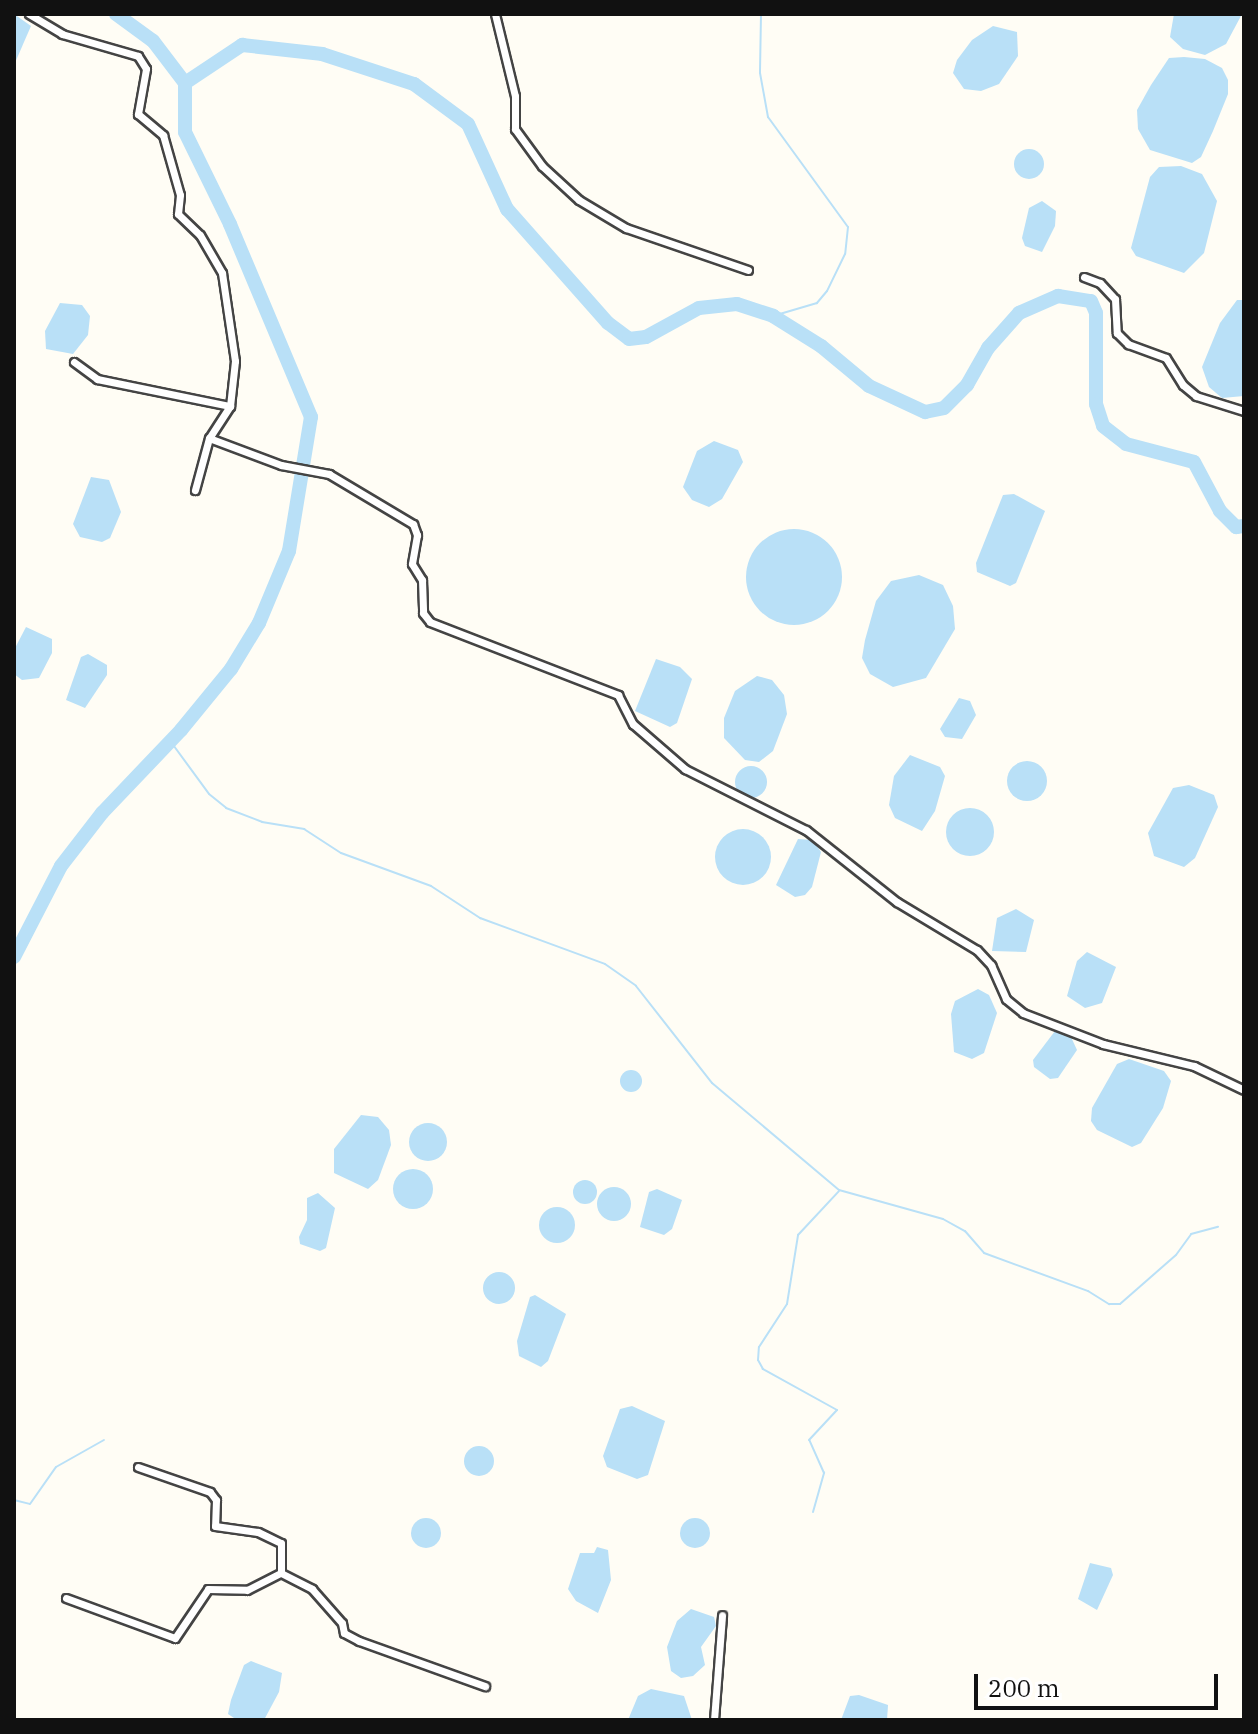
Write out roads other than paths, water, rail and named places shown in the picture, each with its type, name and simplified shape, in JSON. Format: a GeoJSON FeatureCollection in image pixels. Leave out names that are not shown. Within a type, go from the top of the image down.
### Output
{"type":"FeatureCollection","features":[{"type":"Feature","properties":{"kind":"street"},"geometry":{"type":"LineString","coordinates":[[29,14],[62,34],[127,49],[146,69],[138,114],[163,135],[180,195],[178,214],[200,235],[222,273],[235,361],[230,406],[209,438],[195,490]]}},
{"type":"Feature","properties":{"kind":"street"},"geometry":{"type":"LineString","coordinates":[[495,14],[515,96],[515,129],[542,166],[579,200],[626,228],[748,270]]}},
{"type":"Feature","properties":{"kind":"street"},"geometry":{"type":"LineString","coordinates":[[1084,277],[1100,283],[1115,299],[1117,333],[1128,344],[1166,358],[1183,385],[1196,396],[1244,411]]}},
{"type":"Feature","properties":{"kind":"street"},"geometry":{"type":"LineString","coordinates":[[74,362],[97,379],[230,406]]}},
{"type":"Feature","properties":{"kind":"street"},"geometry":{"type":"LineString","coordinates":[[209,438],[281,465],[329,474],[413,524],[417,535],[412,564],[422,580],[423,613],[430,622],[618,695],[633,724],[685,769],[806,830],[897,902],[977,950],[991,965],[1006,999],[1023,1013],[1103,1044],[1194,1066],[1244,1090]]}},
{"type":"Feature","properties":{"kind":"street"},"geometry":{"type":"LineString","coordinates":[[138,1467],[210,1492],[216,1500],[215,1526],[258,1532],[281,1543],[281,1573]]}},
{"type":"Feature","properties":{"kind":"street"},"geometry":{"type":"LineString","coordinates":[[66,1598],[175,1638],[208,1589],[247,1590],[281,1573]]}},
{"type":"Feature","properties":{"kind":"street"},"geometry":{"type":"LineString","coordinates":[[281,1573],[312,1589],[342,1623],[344,1633],[485,1686]]}},
{"type":"Feature","properties":{"kind":"street"},"geometry":{"type":"LineString","coordinates":[[714,1720],[722,1615]]}},
{"type":"Feature","properties":{"kind":"water"},"geometry":{"type":"Polygon","coordinates":[[[14,14],[31,26],[14,65],[14,14]]]}},
{"type":"Feature","properties":{"kind":"water"},"geometry":{"type":"Polygon","coordinates":[[[1174,14],[1242,14],[1226,44],[1205,55],[1183,49],[1170,37],[1174,14]]]}},
{"type":"Feature","properties":{"kind":"water"},"geometry":{"type":"Polygon","coordinates":[[[993,26],[1017,32],[1018,56],[999,84],[981,91],[964,89],[953,73],[957,60],[972,40],[993,26]]]}},
{"type":"Feature","properties":{"kind":"water"},"geometry":{"type":"Polygon","coordinates":[[[1169,58],[1205,59],[1222,68],[1228,80],[1228,94],[1213,131],[1201,157],[1192,163],[1150,150],[1138,129],[1137,110],[1151,85],[1169,58]]]}},
{"type":"Feature","properties":{"kind":"water"},"geometry":{"type":"Polygon","coordinates":[[[1029,149],[1039,154],[1044,164],[1039,174],[1029,179],[1019,174],[1014,164],[1019,154],[1029,149]]]}},
{"type":"Feature","properties":{"kind":"water"},"geometry":{"type":"Polygon","coordinates":[[[1181,166],[1202,174],[1217,201],[1204,253],[1184,273],[1136,256],[1131,248],[1150,177],[1159,167],[1181,166]]]}},
{"type":"Feature","properties":{"kind":"water"},"geometry":{"type":"Polygon","coordinates":[[[1042,201],[1056,211],[1055,226],[1042,252],[1025,246],[1022,238],[1029,208],[1042,201]]]}},
{"type":"Feature","properties":{"kind":"water"},"geometry":{"type":"Polygon","coordinates":[[[1237,300],[1244,300],[1244,396],[1222,398],[1209,387],[1202,367],[1220,323],[1237,300]]]}},
{"type":"Feature","properties":{"kind":"water"},"geometry":{"type":"Polygon","coordinates":[[[60,303],[82,305],[90,316],[88,335],[73,354],[46,349],[45,331],[60,303]]]}},
{"type":"Feature","properties":{"kind":"water"},"geometry":{"type":"Polygon","coordinates":[[[714,441],[738,450],[743,462],[722,499],[709,507],[692,500],[683,487],[697,451],[714,441]]]}},
{"type":"Feature","properties":{"kind":"water"},"geometry":{"type":"Polygon","coordinates":[[[91,477],[109,480],[121,512],[110,538],[102,542],[80,537],[73,524],[91,477]]]}},
{"type":"Feature","properties":{"kind":"water"},"geometry":{"type":"Polygon","coordinates":[[[1014,494],[1045,511],[1016,583],[1010,586],[977,572],[976,563],[1003,495],[1014,494]]]}},
{"type":"Feature","properties":{"kind":"water"},"geometry":{"type":"Polygon","coordinates":[[[794,529],[812,533],[828,543],[838,559],[842,577],[838,595],[828,611],[812,621],[794,625],[776,621],[760,611],[750,595],[746,577],[750,559],[760,543],[776,533],[794,529]]]}},
{"type":"Feature","properties":{"kind":"water"},"geometry":{"type":"Polygon","coordinates":[[[919,575],[943,585],[953,606],[955,629],[926,678],[893,687],[870,674],[862,658],[865,640],[876,601],[891,581],[919,575]]]}},
{"type":"Feature","properties":{"kind":"water"},"geometry":{"type":"Polygon","coordinates":[[[26,627],[52,639],[52,653],[39,678],[22,680],[14,674],[14,650],[26,627]]]}},
{"type":"Feature","properties":{"kind":"water"},"geometry":{"type":"Polygon","coordinates":[[[88,654],[107,665],[107,675],[85,708],[66,700],[81,657],[88,654]]]}},
{"type":"Feature","properties":{"kind":"water"},"geometry":{"type":"Polygon","coordinates":[[[656,659],[680,667],[692,679],[677,723],[670,727],[635,711],[656,659]]]}},
{"type":"Feature","properties":{"kind":"water"},"geometry":{"type":"Polygon","coordinates":[[[757,676],[772,680],[784,695],[787,714],[773,751],[759,762],[745,760],[724,738],[724,718],[735,691],[757,676]]]}},
{"type":"Feature","properties":{"kind":"water"},"geometry":{"type":"Polygon","coordinates":[[[959,698],[970,701],[976,715],[962,739],[945,737],[940,729],[959,698]]]}},
{"type":"Feature","properties":{"kind":"water"},"geometry":{"type":"Polygon","coordinates":[[[910,755],[940,767],[945,776],[935,811],[922,831],[895,818],[889,805],[894,776],[910,755]]]}},
{"type":"Feature","properties":{"kind":"water"},"geometry":{"type":"Polygon","coordinates":[[[1027,761],[1041,767],[1047,781],[1041,795],[1027,801],[1013,795],[1007,781],[1013,767],[1027,761]]]}},
{"type":"Feature","properties":{"kind":"water"},"geometry":{"type":"Polygon","coordinates":[[[751,766],[762,771],[767,782],[762,793],[751,798],[740,793],[735,782],[740,771],[751,766]]]}},
{"type":"Feature","properties":{"kind":"water"},"geometry":{"type":"Polygon","coordinates":[[[1189,785],[1214,795],[1218,807],[1195,858],[1184,867],[1154,856],[1148,833],[1173,788],[1189,785]]]}},
{"type":"Feature","properties":{"kind":"water"},"geometry":{"type":"Polygon","coordinates":[[[970,808],[987,815],[994,832],[987,849],[970,856],[953,849],[946,832],[953,815],[970,808]]]}},
{"type":"Feature","properties":{"kind":"water"},"geometry":{"type":"Polygon","coordinates":[[[743,829],[763,837],[771,857],[763,877],[743,885],[723,877],[715,857],[723,837],[743,829]]]}},
{"type":"Feature","properties":{"kind":"water"},"geometry":{"type":"Polygon","coordinates":[[[798,839],[813,840],[821,852],[812,887],[805,895],[795,897],[776,885],[798,839]]]}},
{"type":"Feature","properties":{"kind":"water"},"geometry":{"type":"Polygon","coordinates":[[[1016,909],[1034,920],[1026,952],[992,951],[997,918],[1016,909]]]}},
{"type":"Feature","properties":{"kind":"water"},"geometry":{"type":"Polygon","coordinates":[[[1087,952],[1116,967],[1102,1003],[1085,1008],[1067,996],[1077,961],[1087,952]]]}},
{"type":"Feature","properties":{"kind":"water"},"geometry":{"type":"Polygon","coordinates":[[[978,989],[989,995],[997,1013],[984,1053],[972,1059],[954,1052],[951,1014],[955,1001],[978,989]]]}},
{"type":"Feature","properties":{"kind":"water"},"geometry":{"type":"Polygon","coordinates":[[[1055,1031],[1071,1037],[1077,1050],[1058,1078],[1050,1079],[1034,1067],[1033,1060],[1055,1031]]]}},
{"type":"Feature","properties":{"kind":"water"},"geometry":{"type":"Polygon","coordinates":[[[1129,1059],[1164,1071],[1171,1081],[1163,1108],[1141,1143],[1132,1147],[1097,1130],[1091,1121],[1092,1108],[1117,1064],[1129,1059]]]}},
{"type":"Feature","properties":{"kind":"water"},"geometry":{"type":"Polygon","coordinates":[[[627,1070],[635,1070],[642,1081],[635,1092],[627,1092],[620,1085],[620,1077],[627,1070]]]}},
{"type":"Feature","properties":{"kind":"water"},"geometry":{"type":"Polygon","coordinates":[[[361,1115],[378,1117],[389,1130],[391,1145],[378,1180],[368,1189],[334,1173],[334,1149],[361,1115]]]}},
{"type":"Feature","properties":{"kind":"water"},"geometry":{"type":"Polygon","coordinates":[[[428,1123],[441,1129],[447,1142],[441,1155],[428,1161],[415,1155],[409,1142],[415,1129],[428,1123]]]}},
{"type":"Feature","properties":{"kind":"water"},"geometry":{"type":"Polygon","coordinates":[[[413,1169],[427,1175],[433,1189],[427,1203],[413,1209],[399,1203],[393,1189],[399,1175],[413,1169]]]}},
{"type":"Feature","properties":{"kind":"water"},"geometry":{"type":"Polygon","coordinates":[[[580,1180],[590,1180],[597,1187],[597,1197],[590,1204],[580,1204],[573,1197],[573,1187],[580,1180]]]}},
{"type":"Feature","properties":{"kind":"water"},"geometry":{"type":"Polygon","coordinates":[[[614,1187],[626,1192],[631,1204],[626,1216],[614,1221],[602,1216],[597,1204],[602,1192],[614,1187]]]}},
{"type":"Feature","properties":{"kind":"water"},"geometry":{"type":"Polygon","coordinates":[[[657,1189],[682,1200],[672,1229],[664,1235],[640,1227],[649,1192],[657,1189]]]}},
{"type":"Feature","properties":{"kind":"water"},"geometry":{"type":"Polygon","coordinates":[[[318,1193],[335,1208],[326,1248],[320,1251],[300,1244],[299,1237],[307,1220],[307,1198],[318,1193]]]}},
{"type":"Feature","properties":{"kind":"water"},"geometry":{"type":"Polygon","coordinates":[[[557,1207],[570,1212],[575,1225],[570,1238],[557,1243],[544,1238],[539,1225],[544,1212],[557,1207]]]}},
{"type":"Feature","properties":{"kind":"water"},"geometry":{"type":"Polygon","coordinates":[[[499,1272],[511,1276],[515,1288],[511,1300],[499,1304],[487,1300],[483,1288],[487,1276],[499,1272]]]}},
{"type":"Feature","properties":{"kind":"water"},"geometry":{"type":"Polygon","coordinates":[[[535,1295],[566,1314],[548,1361],[541,1367],[519,1356],[517,1341],[530,1297],[535,1295]]]}},
{"type":"Feature","properties":{"kind":"water"},"geometry":{"type":"Polygon","coordinates":[[[632,1406],[665,1421],[648,1475],[637,1479],[607,1467],[603,1456],[620,1409],[632,1406]]]}},
{"type":"Feature","properties":{"kind":"water"},"geometry":{"type":"Polygon","coordinates":[[[479,1446],[490,1450],[494,1461],[490,1472],[479,1476],[468,1472],[464,1461],[468,1450],[479,1446]]]}},
{"type":"Feature","properties":{"kind":"water"},"geometry":{"type":"Polygon","coordinates":[[[426,1518],[437,1522],[441,1533],[437,1544],[426,1548],[415,1544],[411,1533],[415,1522],[426,1518]]]}},
{"type":"Feature","properties":{"kind":"water"},"geometry":{"type":"Polygon","coordinates":[[[695,1518],[701,1519],[709,1527],[709,1539],[701,1547],[695,1548],[689,1547],[681,1539],[680,1533],[681,1527],[689,1519],[695,1518]]]}},
{"type":"Feature","properties":{"kind":"water"},"geometry":{"type":"Polygon","coordinates":[[[597,1547],[608,1550],[611,1580],[598,1613],[576,1601],[568,1589],[580,1553],[594,1553],[597,1547]]]}},
{"type":"Feature","properties":{"kind":"water"},"geometry":{"type":"Polygon","coordinates":[[[1090,1563],[1111,1568],[1113,1575],[1097,1610],[1078,1599],[1090,1563]]]}},
{"type":"Feature","properties":{"kind":"water"},"geometry":{"type":"Polygon","coordinates":[[[691,1609],[714,1617],[716,1626],[701,1647],[705,1665],[693,1676],[681,1678],[671,1671],[667,1647],[677,1621],[691,1609]]]}},
{"type":"Feature","properties":{"kind":"water"},"geometry":{"type":"Polygon","coordinates":[[[251,1661],[282,1673],[279,1692],[264,1720],[237,1720],[228,1714],[231,1700],[244,1665],[251,1661]]]}},
{"type":"Feature","properties":{"kind":"water"},"geometry":{"type":"Polygon","coordinates":[[[651,1689],[684,1696],[692,1720],[628,1720],[638,1696],[651,1689]]]}},
{"type":"Feature","properties":{"kind":"water"},"geometry":{"type":"Polygon","coordinates":[[[859,1695],[888,1705],[887,1720],[841,1720],[850,1696],[859,1695]]]}},
{"type":"Feature","properties":{"kind":"waterway"},"geometry":{"type":"LineString","coordinates":[[14,957],[61,866],[102,813],[181,730],[231,669],[259,623],[289,551],[311,417],[230,224],[185,132],[185,83],[153,41],[116,14]]}},
{"type":"Feature","properties":{"kind":"waterway"},"geometry":{"type":"LineString","coordinates":[[761,14],[760,73],[768,117],[848,227],[845,254],[827,291],[817,303],[773,316]]}},
{"type":"Feature","properties":{"kind":"waterway"},"geometry":{"type":"LineString","coordinates":[[185,83],[242,45],[322,54],[414,84],[468,124],[507,209],[608,323],[629,339],[646,337],[699,308],[737,304],[773,316],[821,346],[869,386],[925,412],[944,408],[967,385],[988,348],[1019,313],[1058,296],[1091,301],[1096,313],[1096,404],[1103,426],[1126,444],[1194,462],[1220,511],[1236,527],[1244,526]]}},
{"type":"Feature","properties":{"kind":"waterway"},"geometry":{"type":"LineString","coordinates":[[171,742],[209,794],[226,808],[262,822],[304,829],[341,853],[431,886],[480,918],[605,964],[636,986],[712,1083],[839,1190],[943,1219],[965,1231],[984,1253],[1088,1291],[1109,1304],[1120,1304],[1176,1255],[1191,1234],[1218,1227]]}},
{"type":"Feature","properties":{"kind":"waterway"},"geometry":{"type":"LineString","coordinates":[[813,1512],[824,1473],[809,1440],[837,1410],[763,1369],[758,1360],[759,1347],[787,1304],[798,1235],[839,1191]]}},
{"type":"Feature","properties":{"kind":"waterway"},"geometry":{"type":"LineString","coordinates":[[14,1500],[30,1504],[56,1467],[104,1440]]}}]}
